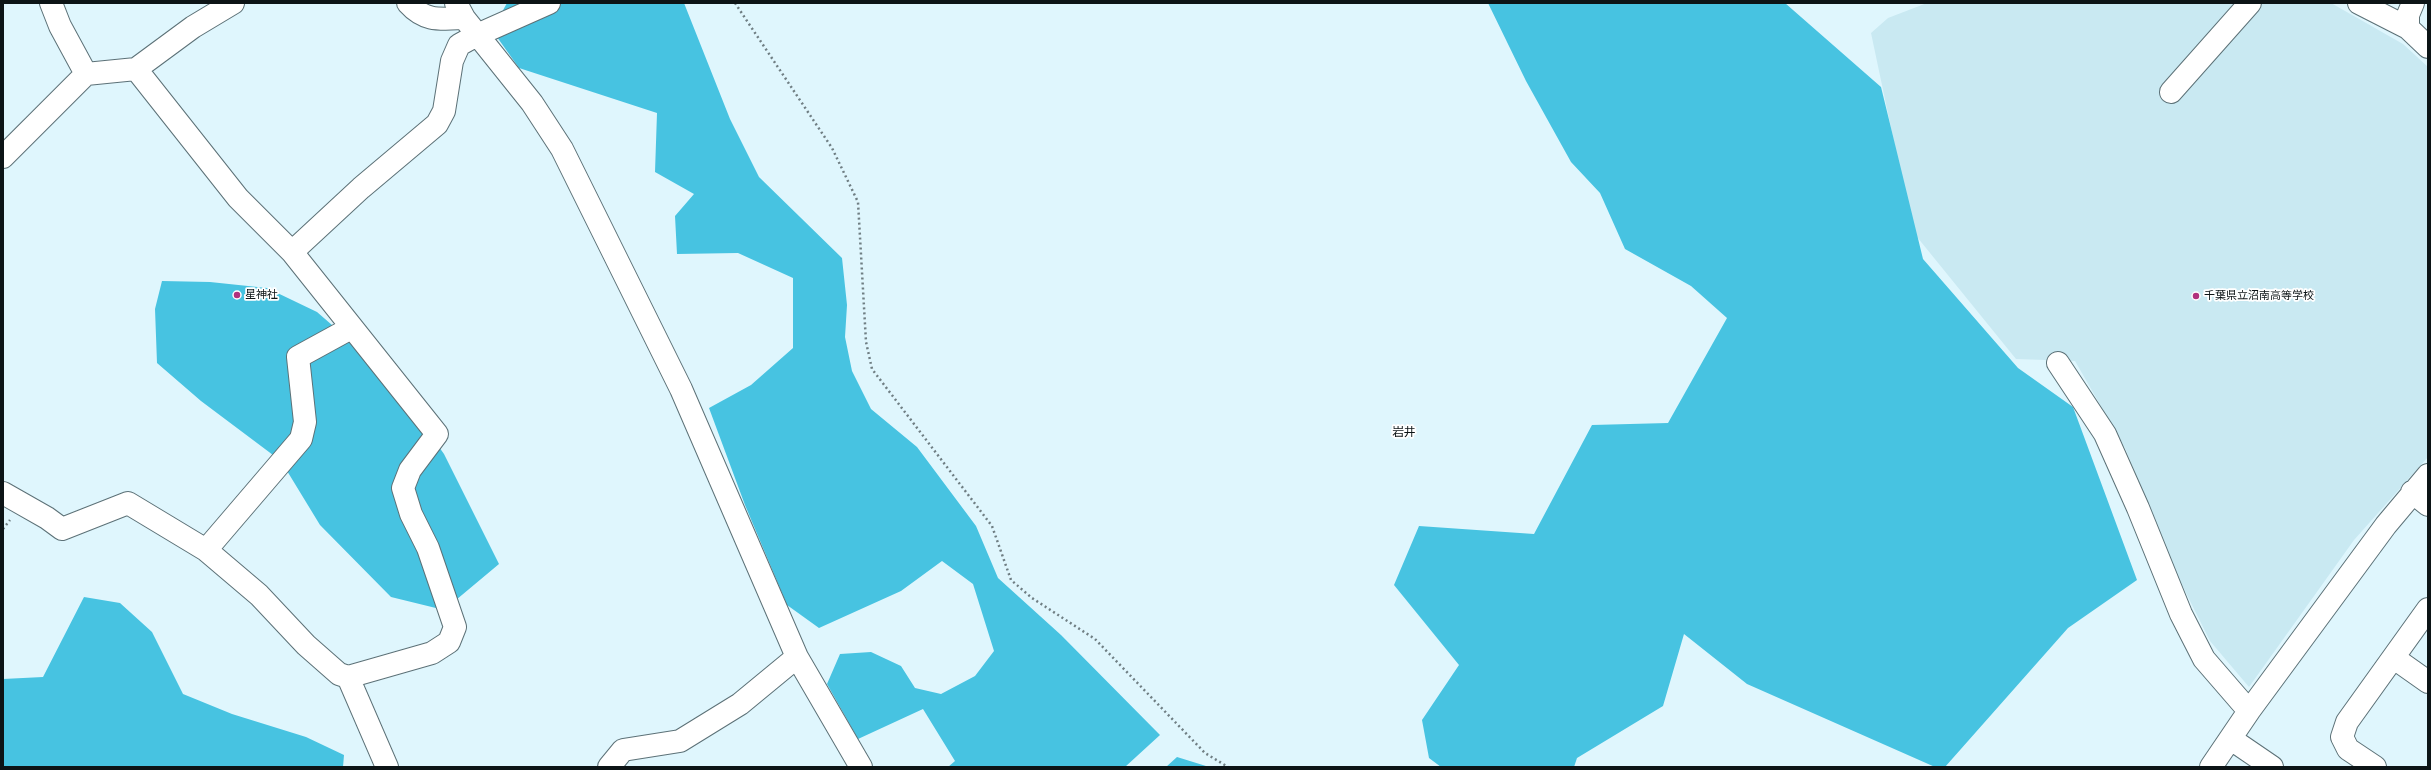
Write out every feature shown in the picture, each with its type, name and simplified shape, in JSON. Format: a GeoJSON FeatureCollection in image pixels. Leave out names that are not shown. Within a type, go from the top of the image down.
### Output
{"type":"FeatureCollection","features":[{"type":"Feature","properties":{"kind":"street"},"geometry":{"type":"LineString","coordinates":[[51,3],[60,26],[86,74]]}},
{"type":"Feature","properties":{"kind":"street"},"geometry":{"type":"LineString","coordinates":[[3,157],[86,74],[136,68],[193,27],[233,3]]}},
{"type":"Feature","properties":{"kind":"street"},"geometry":{"type":"LineString","coordinates":[[408,3],[416,12],[434,20],[465,19],[549,3]]}},
{"type":"Feature","properties":{"kind":"street"},"geometry":{"type":"LineString","coordinates":[[2171,92],[2250,3]]}},
{"type":"Feature","properties":{"kind":"street"},"geometry":{"type":"LineString","coordinates":[[2358,3],[2408,28],[2428,47]]}},
{"type":"Feature","properties":{"kind":"street"},"geometry":{"type":"LineString","coordinates":[[2408,28],[2408,15],[2412,3]]}},
{"type":"Feature","properties":{"kind":"street"},"geometry":{"type":"LineString","coordinates":[[292,252],[361,188],[437,124],[444,111],[452,61],[459,45],[465,19]]}},
{"type":"Feature","properties":{"kind":"street"},"geometry":{"type":"LineString","coordinates":[[465,19],[532,104],[562,149],[681,389],[797,657],[861,767]]}},
{"type":"Feature","properties":{"kind":"street"},"geometry":{"type":"LineString","coordinates":[[3,493],[40,514],[62,529],[128,502],[206,550],[259,595],[306,645],[339,674],[348,677],[432,653],[448,642],[455,627],[428,548],[411,514],[403,488],[410,470],[438,434],[351,328],[292,252],[238,198],[136,68]]}},
{"type":"Feature","properties":{"kind":"street"},"geometry":{"type":"LineString","coordinates":[[206,550],[301,439],[305,422],[298,357],[351,328]]}},
{"type":"Feature","properties":{"kind":"street"},"geometry":{"type":"LineString","coordinates":[[2058,363],[2105,434],[2138,508],[2181,614],[2204,659],[2249,711]]}},
{"type":"Feature","properties":{"kind":"street"},"geometry":{"type":"LineString","coordinates":[[2211,767],[2249,711],[2420,499],[2428,475]]}},
{"type":"Feature","properties":{"kind":"street"},"geometry":{"type":"LineString","coordinates":[[2375,767],[2348,749],[2342,737],[2346,722],[2394,658],[2428,609]]}},
{"type":"Feature","properties":{"kind":"street"},"geometry":{"type":"LineString","coordinates":[[609,767],[622,750],[680,740],[740,704],[797,657]]}},
{"type":"Feature","properties":{"kind":"street"},"geometry":{"type":"LineString","coordinates":[[2394,658],[2428,682]]}},
{"type":"Feature","properties":{"kind":"street"},"geometry":{"type":"LineString","coordinates":[[348,677],[387,767]]}},
{"type":"Feature","properties":{"kind":"street"},"geometry":{"type":"LineString","coordinates":[[2231,739],[2272,767]]}},
{"type":"Feature","properties":{"kind":"path"},"geometry":{"type":"LineString","coordinates":[[735,3],[832,148],[858,202],[866,342],[872,369],[992,526],[1011,580],[1032,598],[1095,639],[1205,753],[1228,767]]}},
{"type":"Feature","properties":{"kind":"shaded area"},"geometry":{"type":"Polygon","coordinates":[[[507,3],[684,3],[730,119],[759,177],[842,258],[847,305],[845,337],[852,371],[871,409],[917,447],[976,526],[998,578],[1061,635],[1160,735],[1125,767],[948,767],[955,761],[923,709],[858,739],[827,684],[840,654],[871,652],[901,666],[915,688],[941,694],[975,676],[994,651],[973,584],[942,561],[901,591],[819,628],[787,605],[745,505],[709,408],[751,385],[793,348],[793,278],[738,253],[677,254],[675,216],[694,194],[655,172],[657,113],[519,68],[492,30],[507,3]]]}},
{"type":"Feature","properties":{"kind":"shaded area"},"geometry":{"type":"Polygon","coordinates":[[[1488,3],[1785,3],[1881,87],[1923,259],[2018,368],[2073,407],[2137,580],[2068,628],[1945,767],[1935,767],[1747,684],[1684,634],[1663,706],[1577,758],[1574,767],[1441,767],[1429,758],[1422,720],[1459,665],[1394,585],[1419,526],[1534,534],[1592,425],[1668,423],[1727,318],[1691,286],[1625,249],[1600,193],[1571,162],[1526,81],[1488,3]]]}},
{"type":"Feature","properties":{"kind":"shaded area","name":"千葉県立沼南高等学校"},"geometry":{"type":"Polygon","coordinates":[[[1927,3],[2331,3],[2403,44],[2428,67],[2428,457],[2354,540],[2249,687],[2210,641],[2177,575],[2125,448],[2075,361],[2016,359],[1913,232],[1871,33],[1888,18],[1927,3]]]}},
{"type":"Feature","properties":{"kind":"shaded area"},"geometry":{"type":"Polygon","coordinates":[[[162,281],[210,282],[267,288],[317,312],[385,371],[444,454],[499,564],[444,610],[391,597],[320,525],[281,461],[201,401],[157,363],[155,309],[162,281]]]}},
{"type":"Feature","properties":{"kind":"shaded area"},"geometry":{"type":"Polygon","coordinates":[[[84,597],[120,603],[152,632],[183,694],[232,714],[306,737],[344,755],[343,767],[3,767],[3,679],[43,677],[84,597]]]}},
{"type":"Feature","properties":{"kind":"shaded area"},"geometry":{"type":"Polygon","coordinates":[[[1177,757],[1206,766],[1208,767],[1166,767],[1177,757]]]}},
{"type":"Feature","properties":{"kind":"place","name":"星神社"},"geometry":{"type":"Point","coordinates":[237,295]}},
{"type":"Feature","properties":{"kind":"place","name":"千葉県立沼南高等学校"},"geometry":{"type":"Point","coordinates":[2196,296]}},
{"type":"Feature","properties":{"kind":"district","name":"岩井"},"geometry":{"type":"Point","coordinates":[1404,432]}}]}
